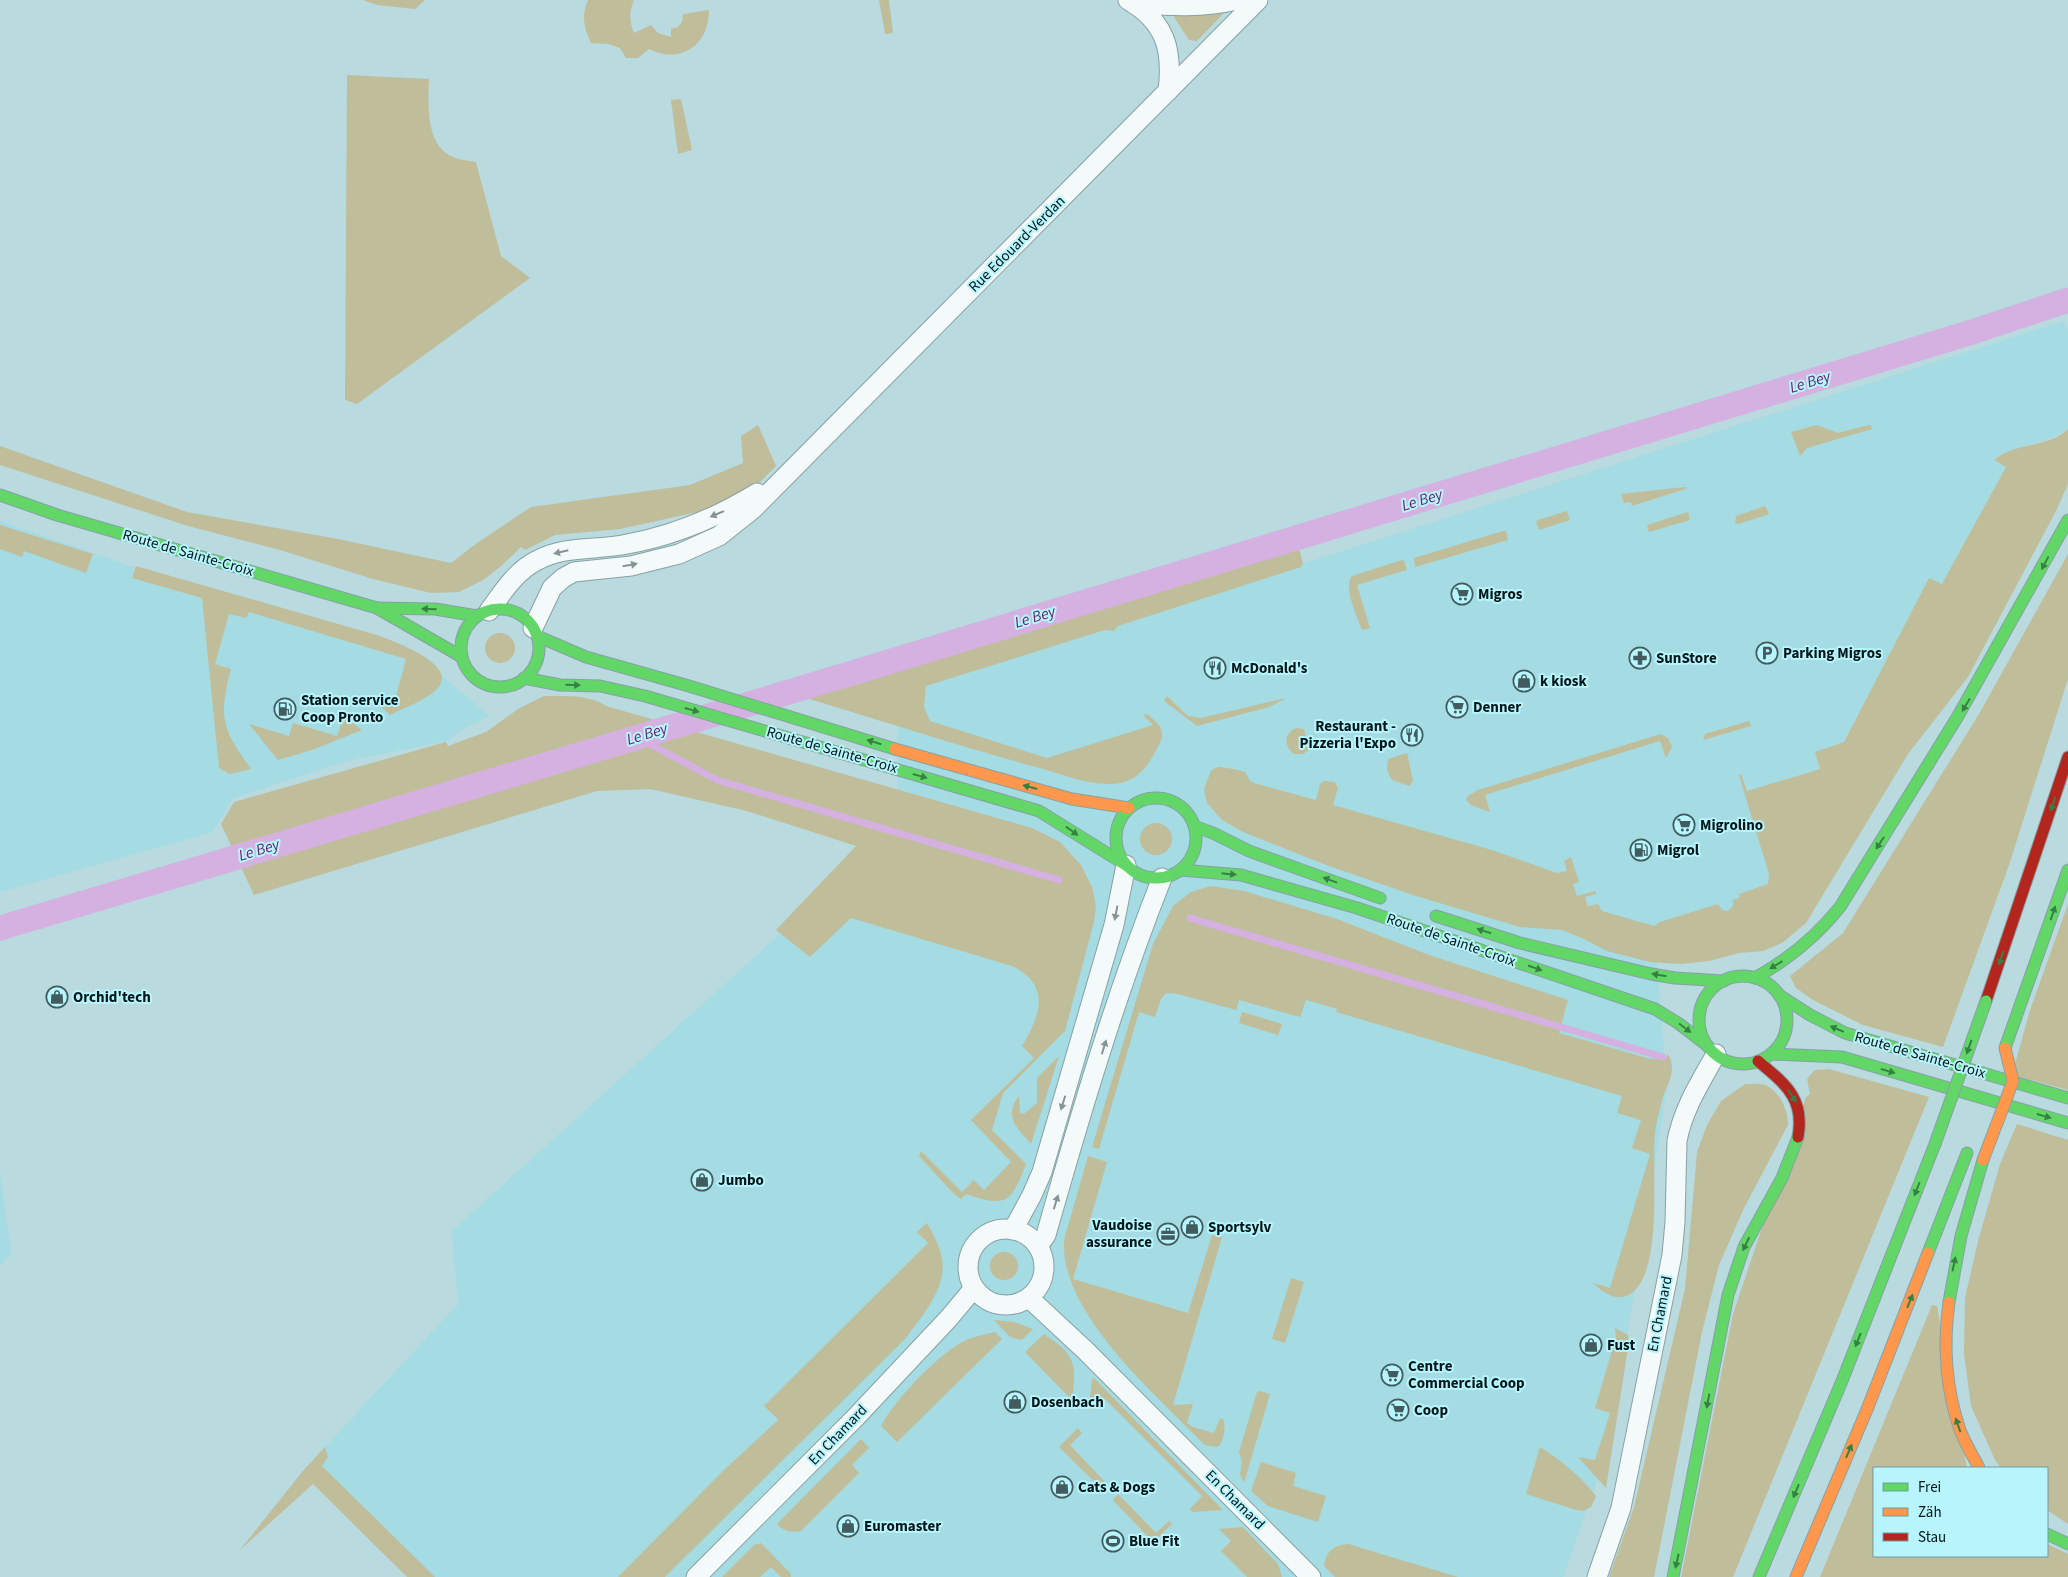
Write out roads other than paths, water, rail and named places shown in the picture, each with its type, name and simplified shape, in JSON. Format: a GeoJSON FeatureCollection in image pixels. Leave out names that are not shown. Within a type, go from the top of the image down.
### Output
{"type":"FeatureCollection","features":[{"type":"Feature","properties":{"kind":"main road","name":"Route de Sainte-Croix"},"geometry":{"type":"LineString","coordinates":[[0,495],[57,515],[377,608],[462,657]]}},
{"type":"Feature","properties":{"kind":"main road"},"geometry":{"type":"LineString","coordinates":[[1755,978],[1804,948],[1840,907],[1964,707],[2027,598],[2068,520]]}},
{"type":"Feature","properties":{"kind":"main road","name":"Route de Sainte-Croix"},"geometry":{"type":"LineString","coordinates":[[377,608],[435,609],[483,613]]}},
{"type":"Feature","properties":{"kind":"main road"},"geometry":{"type":"LineString","coordinates":[[502,609],[514,612],[525,618],[535,632],[539,645],[536,664],[524,678],[509,686],[497,687],[486,685],[475,679],[467,670],[460,645],[463,634],[469,624],[483,613],[502,609]]}},
{"type":"Feature","properties":{"kind":"main road","name":"Route de Sainte-Croix"},"geometry":{"type":"LineString","coordinates":[[535,632],[586,657],[689,686],[957,768],[1072,799],[1129,808]]}},
{"type":"Feature","properties":{"kind":"main road","name":"Route de Sainte-Croix"},"geometry":{"type":"LineString","coordinates":[[524,678],[560,685],[600,686],[645,696],[1038,811],[1067,827],[1097,850],[1126,865]]}},
{"type":"Feature","properties":{"kind":"main road"},"geometry":{"type":"LineString","coordinates":[[1759,1577],[1838,1390],[1934,1144],[1986,1001],[2068,757]]}},
{"type":"Feature","properties":{"kind":"main road"},"geometry":{"type":"LineString","coordinates":[[1147,798],[1161,798],[1175,802],[1186,811],[1194,826],[1196,838],[1194,850],[1189,861],[1181,870],[1162,878],[1149,878],[1136,873],[1126,865],[1119,854],[1116,830],[1121,817],[1129,808],[1147,798]]}},
{"type":"Feature","properties":{"kind":"main road","name":"Route de Sainte-Croix"},"geometry":{"type":"LineString","coordinates":[[1194,826],[1249,851],[1387,901]]}},
{"type":"Feature","properties":{"kind":"main road","name":"Route de Sainte-Croix"},"geometry":{"type":"LineString","coordinates":[[1181,870],[1241,876],[1357,908],[1655,1009],[1712,1050],[1736,1063],[1748,1064],[1771,1054],[1784,1036],[1787,1026],[1784,1004],[1779,995]]}},
{"type":"Feature","properties":{"kind":"main road"},"geometry":{"type":"LineString","coordinates":[[1983,1109],[2068,870]]}},
{"type":"Feature","properties":{"kind":"main road","name":"Route de Sainte-Croix"},"geometry":{"type":"LineString","coordinates":[[1425,913],[1520,943],[1651,974],[1675,978],[1724,981],[1739,976],[1755,978],[1764,982],[1779,995],[1810,1016],[1845,1033],[2068,1098]]}},
{"type":"Feature","properties":{"kind":"main road"},"geometry":{"type":"LineString","coordinates":[[1712,1050],[1703,1037],[1700,1015],[1708,995],[1724,981]]}},
{"type":"Feature","properties":{"kind":"main road"},"geometry":{"type":"LineString","coordinates":[[1978,1467],[1962,1437],[1948,1389],[1946,1338],[1953,1272],[1983,1160],[2013,1081],[2005,1048]]}},
{"type":"Feature","properties":{"kind":"main road","name":"Route de Sainte-Croix"},"geometry":{"type":"LineString","coordinates":[[1771,1054],[1842,1057],[2068,1123]]}},
{"type":"Feature","properties":{"kind":"main road"},"geometry":{"type":"LineString","coordinates":[[1673,1577],[1733,1276],[1743,1248],[1794,1154],[1799,1132],[1800,1110],[1794,1097],[1758,1061]]}},
{"type":"Feature","properties":{"kind":"main road"},"geometry":{"type":"LineString","coordinates":[[1796,1577],[1872,1398],[1968,1149]]}},
{"type":"Feature","properties":{"kind":"main road"},"geometry":{"type":"LineString","coordinates":[[2048,1534],[2068,1544]]}},
{"type":"Feature","properties":{"kind":"street"},"geometry":{"type":"LineString","coordinates":[[1131,2],[1194,7],[1236,0]]}},
{"type":"Feature","properties":{"kind":"street","name":"Rue Edouard-Verdan"},"geometry":{"type":"LineString","coordinates":[[790,473],[1258,0]]}},
{"type":"Feature","properties":{"kind":"street"},"geometry":{"type":"LineString","coordinates":[[1131,2],[1152,20],[1167,45],[1171,69],[1168,90]]}},
{"type":"Feature","properties":{"kind":"street"},"geometry":{"type":"LineString","coordinates":[[483,613],[505,588],[534,562],[550,554],[566,550],[621,546],[672,534],[734,508],[790,473]]}},
{"type":"Feature","properties":{"kind":"street"},"geometry":{"type":"LineString","coordinates":[[535,632],[552,588],[563,578],[574,572],[631,566],[680,554],[719,536],[753,509],[790,473]]}},
{"type":"Feature","properties":{"kind":"street"},"geometry":{"type":"LineString","coordinates":[[1013,1230],[1032,1196],[1042,1172],[1114,925],[1126,865]]}},
{"type":"Feature","properties":{"kind":"street"},"geometry":{"type":"LineString","coordinates":[[1038,1246],[1046,1235],[1140,933],[1162,878]]}},
{"type":"Feature","properties":{"kind":"street","name":"En Chamard"},"geometry":{"type":"LineString","coordinates":[[1597,1577],[1620,1508],[1672,1255],[1675,1222],[1677,1141],[1685,1110],[1712,1050]]}},
{"type":"Feature","properties":{"kind":"street"},"geometry":{"type":"LineString","coordinates":[[1001,1230],[1013,1230],[1027,1236],[1038,1246],[1043,1259],[1043,1273],[1038,1287],[1029,1298],[1015,1304],[1000,1305],[983,1296],[974,1288],[968,1264],[971,1252],[978,1242],[988,1234],[1001,1230]]}},
{"type":"Feature","properties":{"kind":"street","name":"En Chamard"},"geometry":{"type":"LineString","coordinates":[[696,1577],[855,1418],[949,1318],[974,1288]]}},
{"type":"Feature","properties":{"kind":"street","name":"En Chamard"},"geometry":{"type":"LineString","coordinates":[[1029,1298],[1086,1351],[1311,1577]]}},
{"type":"Feature","properties":{"kind":"waterway","name":"Le Bey"},"geometry":{"type":"LineString","coordinates":[[0,928],[859,671],[1972,332],[2068,300]]}},
{"type":"Feature","properties":{"kind":"waterway"},"geometry":{"type":"LineString","coordinates":[[637,737],[717,780],[1059,880]]}},
{"type":"Feature","properties":{"kind":"waterway"},"geometry":{"type":"LineString","coordinates":[[1190,918],[1663,1057]]}},
{"type":"Feature","properties":{"kind":"place","name":"Migros"},"geometry":{"type":"Point","coordinates":[1462,594]}},
{"type":"Feature","properties":{"kind":"place","name":"Parking Migros"},"geometry":{"type":"Point","coordinates":[1767,653]}},
{"type":"Feature","properties":{"kind":"place","name":"SunStore"},"geometry":{"type":"Point","coordinates":[1640,658]}},
{"type":"Feature","properties":{"kind":"place","name":"McDonald's"},"geometry":{"type":"Point","coordinates":[1215,668]}},
{"type":"Feature","properties":{"kind":"place","name":"k kiosk"},"geometry":{"type":"Point","coordinates":[1524,681]}},
{"type":"Feature","properties":{"kind":"place","name":"Denner"},"geometry":{"type":"Point","coordinates":[1457,707]}},
{"type":"Feature","properties":{"kind":"place","name":"Station service Coop Pronto"},"geometry":{"type":"Point","coordinates":[285,709]}},
{"type":"Feature","properties":{"kind":"place","name":"Restaurant - Pizzeria l'Expo"},"geometry":{"type":"Point","coordinates":[1412,735]}},
{"type":"Feature","properties":{"kind":"place","name":"Migrolino"},"geometry":{"type":"Point","coordinates":[1684,825]}},
{"type":"Feature","properties":{"kind":"place","name":"Migrol"},"geometry":{"type":"Point","coordinates":[1641,850]}},
{"type":"Feature","properties":{"kind":"place","name":"Orchid'tech"},"geometry":{"type":"Point","coordinates":[57,997]}},
{"type":"Feature","properties":{"kind":"place","name":"Jumbo"},"geometry":{"type":"Point","coordinates":[702,1180]}},
{"type":"Feature","properties":{"kind":"place","name":"Sportsylv"},"geometry":{"type":"Point","coordinates":[1192,1227]}},
{"type":"Feature","properties":{"kind":"place","name":"Vaudoise assurance"},"geometry":{"type":"Point","coordinates":[1168,1234]}},
{"type":"Feature","properties":{"kind":"place","name":"Fust"},"geometry":{"type":"Point","coordinates":[1591,1345]}},
{"type":"Feature","properties":{"kind":"place","name":"Centre Commercial Coop"},"geometry":{"type":"Point","coordinates":[1392,1375]}},
{"type":"Feature","properties":{"kind":"place","name":"Dosenbach"},"geometry":{"type":"Point","coordinates":[1015,1402]}},
{"type":"Feature","properties":{"kind":"place","name":"Coop"},"geometry":{"type":"Point","coordinates":[1398,1410]}},
{"type":"Feature","properties":{"kind":"place","name":"Cats & Dogs"},"geometry":{"type":"Point","coordinates":[1062,1487]}},
{"type":"Feature","properties":{"kind":"place","name":"Euromaster"},"geometry":{"type":"Point","coordinates":[848,1526]}},
{"type":"Feature","properties":{"kind":"place","name":"Blue Fit"},"geometry":{"type":"Point","coordinates":[1113,1541]}}]}
